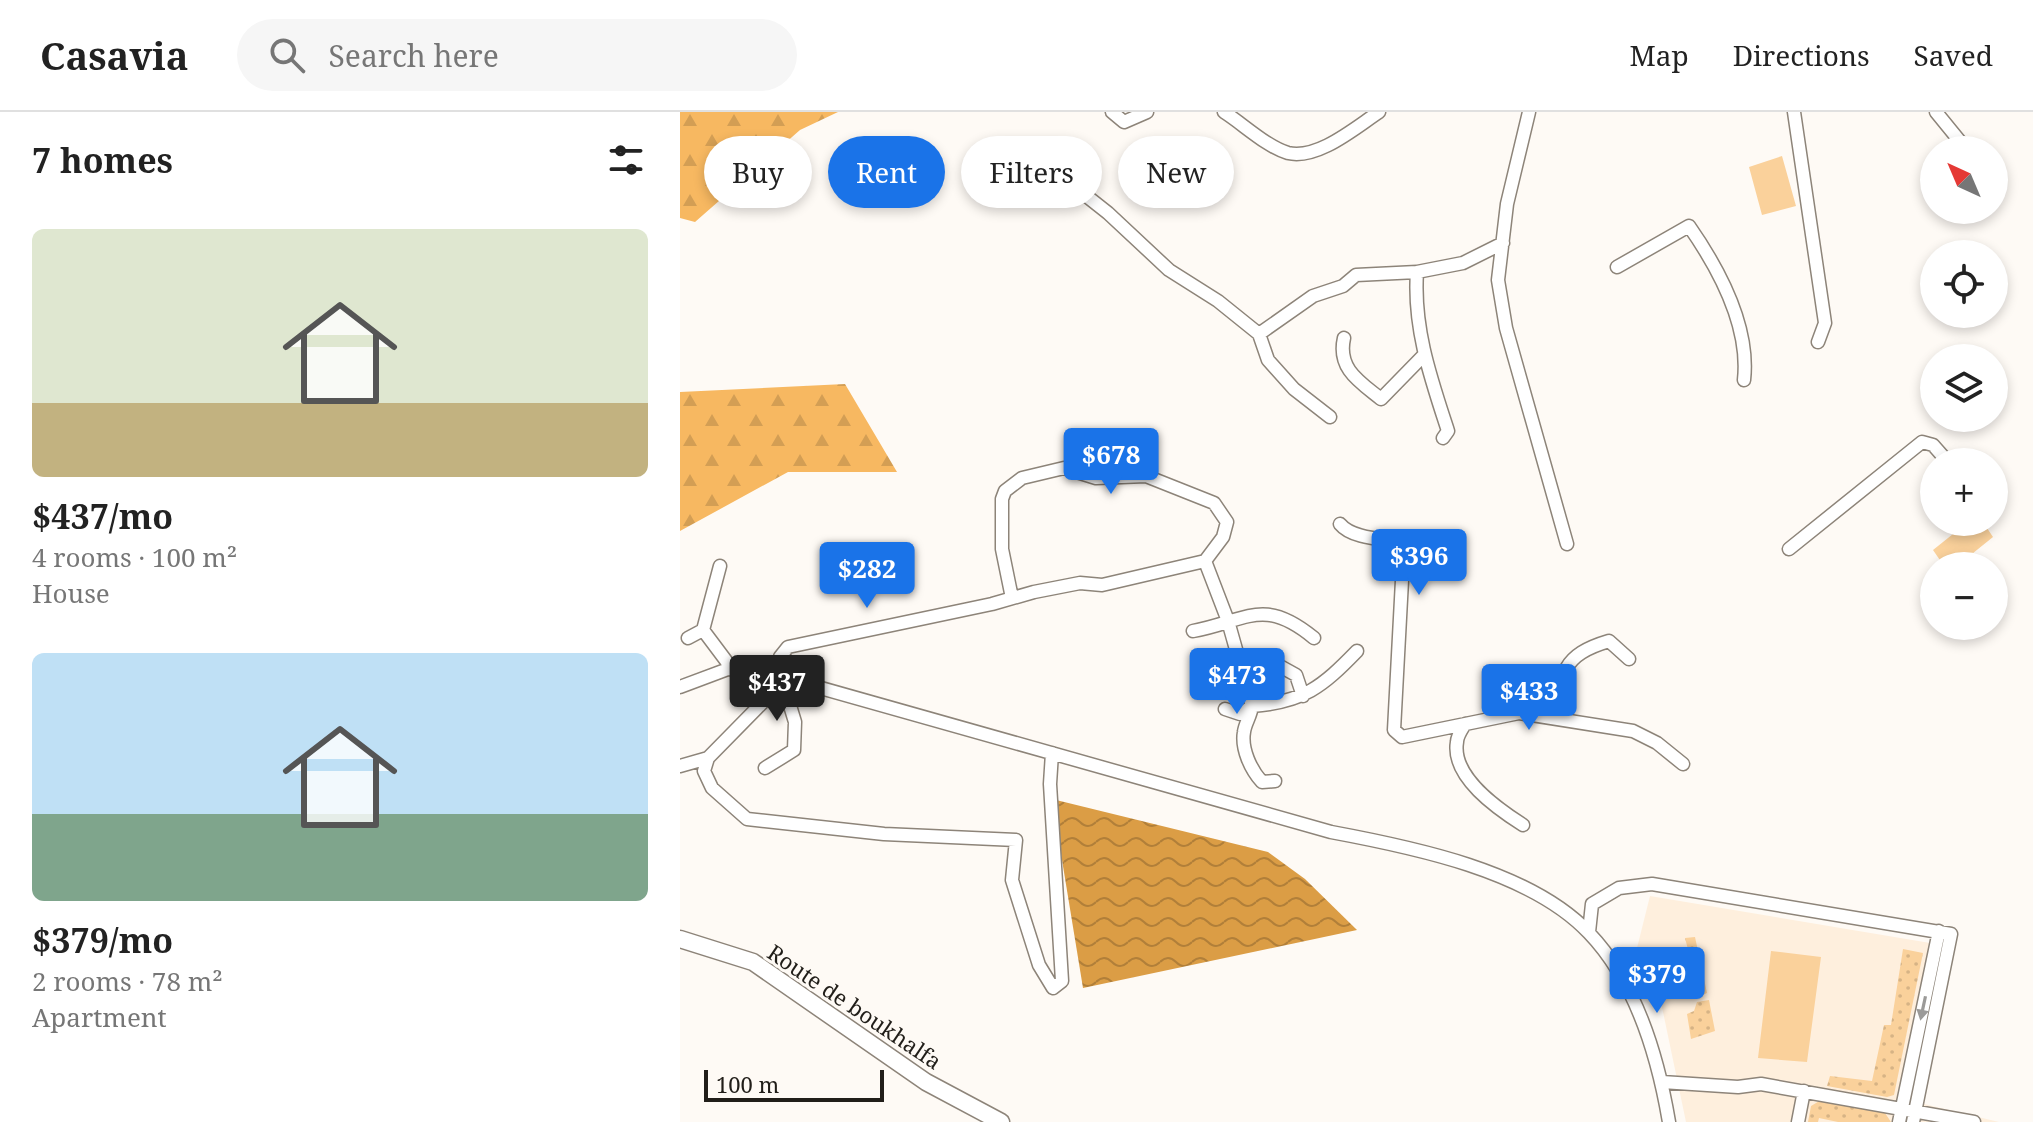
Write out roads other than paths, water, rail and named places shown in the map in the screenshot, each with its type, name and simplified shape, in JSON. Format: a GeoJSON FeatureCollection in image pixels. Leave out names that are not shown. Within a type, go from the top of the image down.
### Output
{"type":"FeatureCollection","features":[{"type":"Feature","properties":{"kind":"street"},"geometry":{"type":"LineString","coordinates":[[1112,112],[1124,122],[1147,112]]}},
{"type":"Feature","properties":{"kind":"street"},"geometry":{"type":"LineString","coordinates":[[1224,112],[1286,152],[1303,154],[1370,114]]}},
{"type":"Feature","properties":{"kind":"street"},"geometry":{"type":"LineString","coordinates":[[1529,112],[1507,204],[1498,280],[1506,328],[1567,544]]}},
{"type":"Feature","properties":{"kind":"street"},"geometry":{"type":"LineString","coordinates":[[1794,112],[1825,323],[1818,342]]}},
{"type":"Feature","properties":{"kind":"street"},"geometry":{"type":"LineString","coordinates":[[1936,112],[1956,136]]}},
{"type":"Feature","properties":{"kind":"street"},"geometry":{"type":"LineString","coordinates":[[1102,208],[1169,270],[1218,301],[1259,334],[1268,360],[1294,389],[1330,417]]}},
{"type":"Feature","properties":{"kind":"street"},"geometry":{"type":"LineString","coordinates":[[1617,267],[1689,226],[1703,245],[1735,311],[1746,363],[1744,380]]}},
{"type":"Feature","properties":{"kind":"street"},"geometry":{"type":"LineString","coordinates":[[1259,334],[1313,296],[1343,286],[1356,275],[1417,272],[1463,263],[1503,243]]}},
{"type":"Feature","properties":{"kind":"street"},"geometry":{"type":"LineString","coordinates":[[1417,272],[1415,296],[1424,355],[1448,431],[1443,438]]}},
{"type":"Feature","properties":{"kind":"street"},"geometry":{"type":"LineString","coordinates":[[1344,338],[1341,352],[1349,374],[1381,399],[1424,355]]}},
{"type":"Feature","properties":{"kind":"street"},"geometry":{"type":"LineString","coordinates":[[1789,549],[1922,442],[1936,448]]}},
{"type":"Feature","properties":{"kind":"street"},"geometry":{"type":"LineString","coordinates":[[765,768],[794,750],[797,735],[781,676],[780,657],[788,647],[800,642],[1012,598],[1080,583],[1102,585],[1205,561],[1223,537],[1227,522],[1214,503],[1146,476],[1096,478],[1064,468],[1022,478],[1005,491],[1002,499],[1002,549],[1012,598]]}},
{"type":"Feature","properties":{"kind":"street"},"geometry":{"type":"LineString","coordinates":[[1340,524],[1356,535],[1404,543],[1394,730],[1402,737],[1519,713],[1633,731],[1657,743],[1683,764]]}},
{"type":"Feature","properties":{"kind":"street"},"geometry":{"type":"LineString","coordinates":[[1205,561],[1228,621],[1252,706],[1243,732],[1246,754],[1252,772],[1262,782],[1275,781]]}},
{"type":"Feature","properties":{"kind":"street"},"geometry":{"type":"LineString","coordinates":[[688,638],[703,630],[720,566]]}},
{"type":"Feature","properties":{"kind":"street"},"geometry":{"type":"LineString","coordinates":[[1193,631],[1247,614],[1274,615],[1314,638]]}},
{"type":"Feature","properties":{"kind":"street"},"geometry":{"type":"LineString","coordinates":[[703,630],[727,662],[728,669]]}},
{"type":"Feature","properties":{"kind":"street"},"geometry":{"type":"LineString","coordinates":[[1558,718],[1560,683],[1569,661],[1589,647],[1609,641],[1629,659]]}},
{"type":"Feature","properties":{"kind":"street"},"geometry":{"type":"LineString","coordinates":[[1225,709],[1240,714],[1252,706],[1303,696],[1328,681],[1357,651]]}},
{"type":"Feature","properties":{"kind":"street"},"geometry":{"type":"LineString","coordinates":[[1267,659],[1296,675],[1303,696]]}},
{"type":"Feature","properties":{"kind":"street"},"geometry":{"type":"LineString","coordinates":[[680,687],[728,669],[781,676],[1331,832],[1404,845],[1501,878],[1549,902],[1589,932],[1626,983],[1662,1082],[1669,1122]]}},
{"type":"Feature","properties":{"kind":"street"},"geometry":{"type":"LineString","coordinates":[[781,676],[766,699],[708,758],[704,771],[712,788],[747,819],[884,834],[1016,840],[1012,880],[1039,965],[1053,988],[1062,981],[1050,784],[1052,753]]}},
{"type":"Feature","properties":{"kind":"street"},"geometry":{"type":"LineString","coordinates":[[1465,724],[1456,743],[1462,766],[1480,791],[1523,825]]}},
{"type":"Feature","properties":{"kind":"street"},"geometry":{"type":"LineString","coordinates":[[680,766],[708,758]]}},
{"type":"Feature","properties":{"kind":"street"},"geometry":{"type":"LineString","coordinates":[[1589,932],[1592,904],[1619,888],[1652,884],[1945,932]]}},
{"type":"Feature","properties":{"kind":"street"},"geometry":{"type":"LineString","coordinates":[[1899,1122],[1945,932]]}},
{"type":"Feature","properties":{"kind":"street"},"geometry":{"type":"LineString","coordinates":[[1915,1116],[1945,932]]}},
{"type":"Feature","properties":{"kind":"street","name":"Route de boukhalfa"},"geometry":{"type":"LineString","coordinates":[[680,939],[753,962],[926,1082],[1001,1122]]}},
{"type":"Feature","properties":{"kind":"street"},"geometry":{"type":"LineString","coordinates":[[1662,1082],[1738,1087],[1761,1084],[1902,1108],[1915,1116],[1974,1122]]}},
{"type":"Feature","properties":{"kind":"street"},"geometry":{"type":"LineString","coordinates":[[1798,1122],[1804,1091]]}},
{"type":"Feature","properties":{"kind":"water"},"geometry":{"type":"Polygon","coordinates":[[[1052,799],[1268,852],[1305,879],[1357,930],[1083,988],[1052,799]]]}}]}
